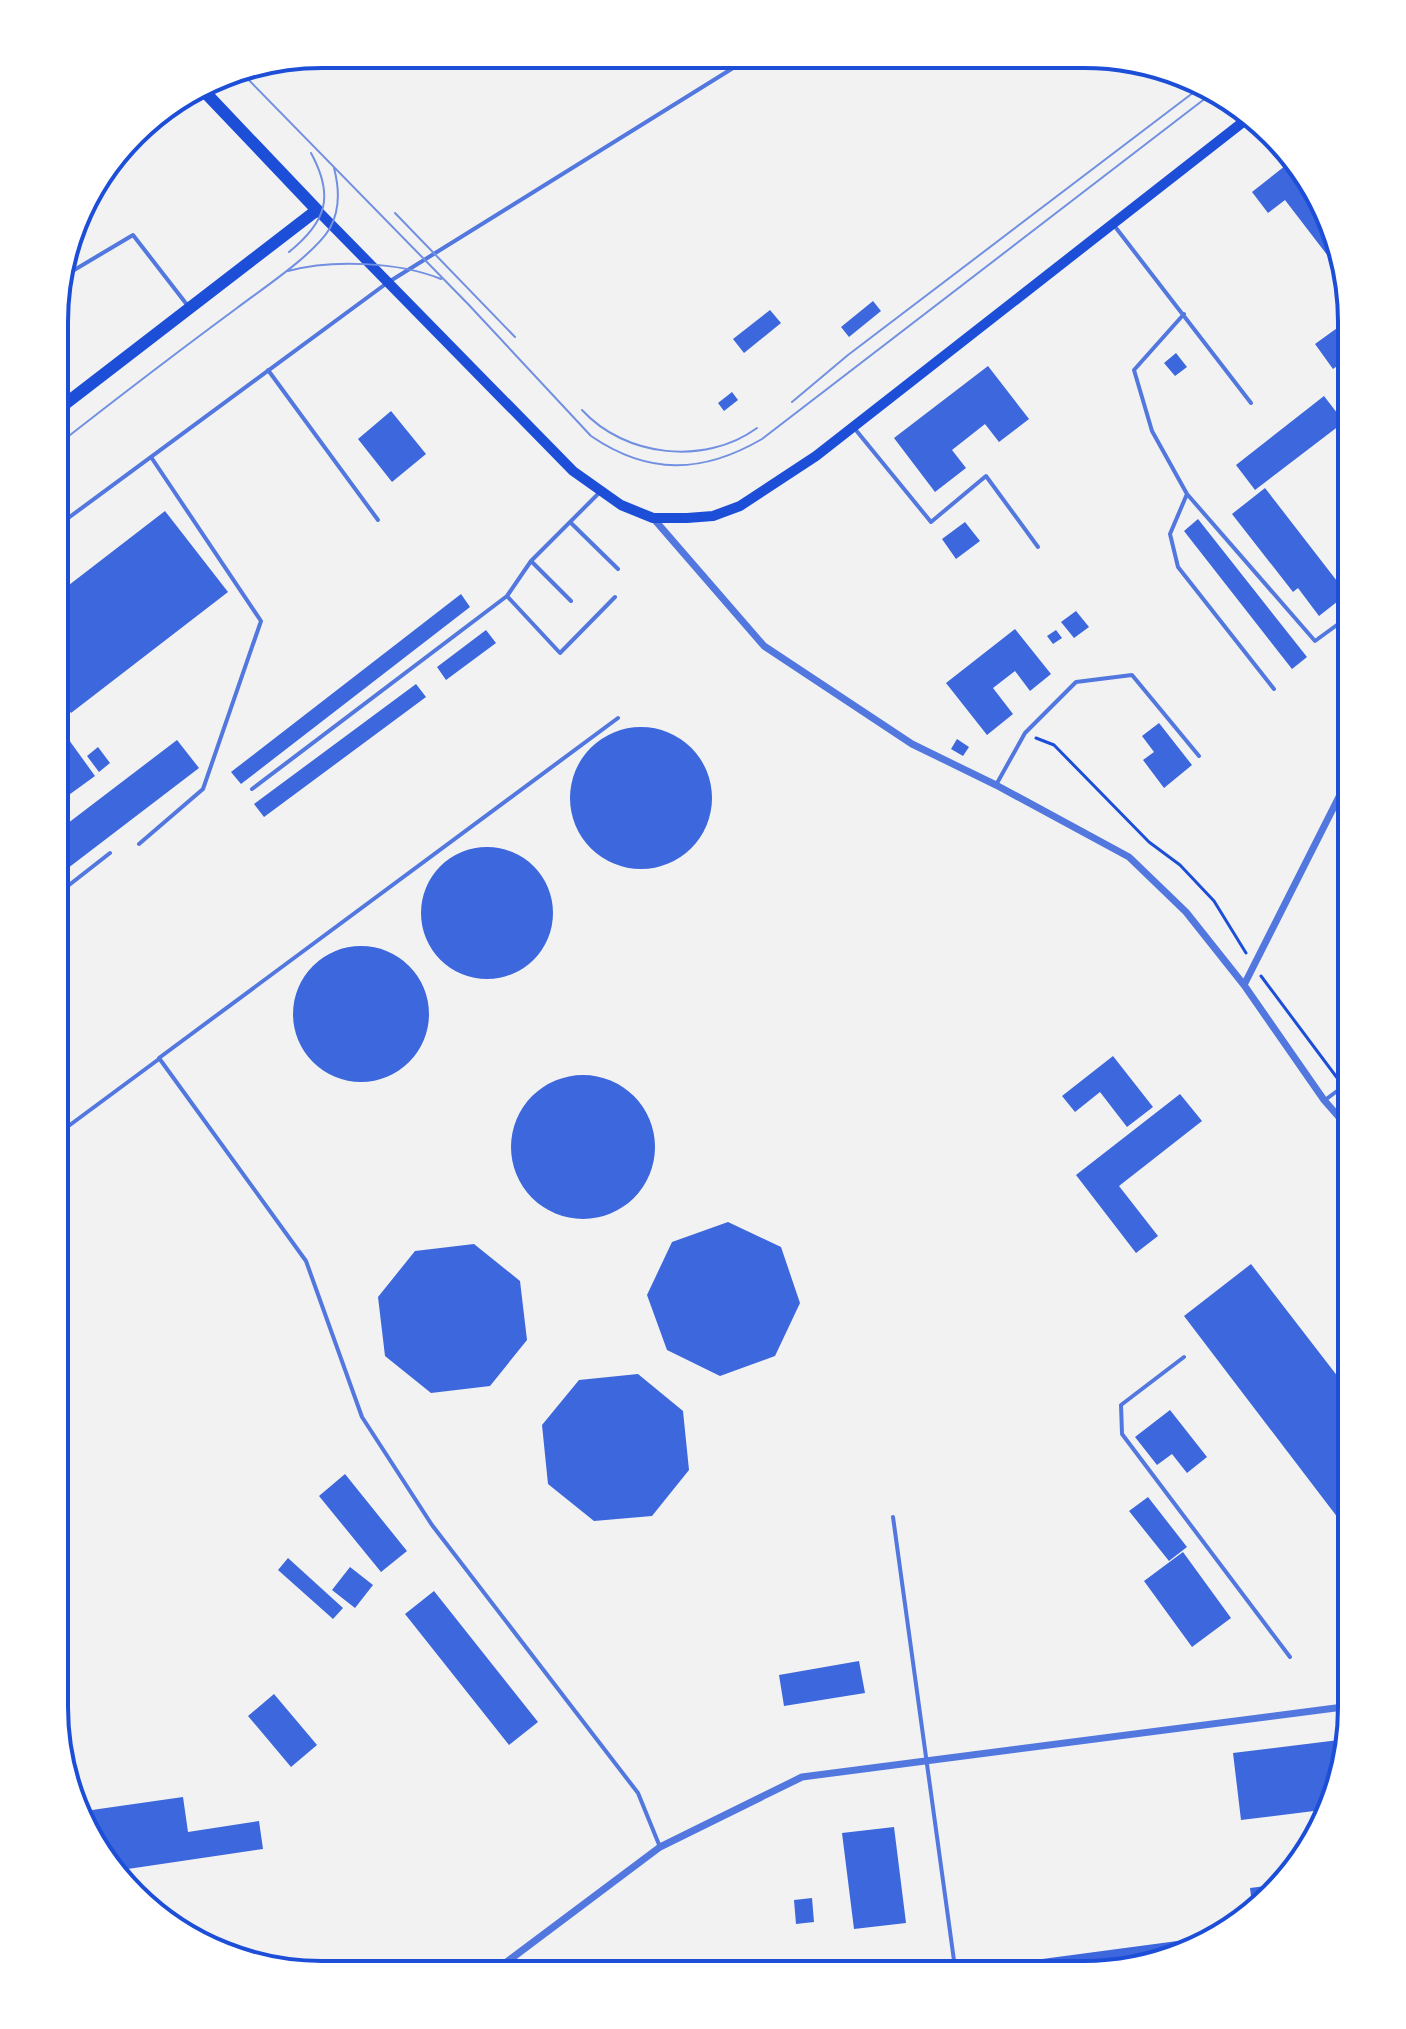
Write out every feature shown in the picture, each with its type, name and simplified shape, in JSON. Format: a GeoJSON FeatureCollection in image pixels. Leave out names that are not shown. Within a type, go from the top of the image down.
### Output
{"type":"FeatureCollection","features":[{"type":"Feature","properties":{"kind":"main road"},"geometry":{"type":"LineString","coordinates":[[208,95],[573,471],[621,505],[653,518],[713,516],[740,506],[816,456],[1241,123]]}},
{"type":"Feature","properties":{"kind":"main road"},"geometry":{"type":"LineString","coordinates":[[68,402],[317,210]]}},
{"type":"Feature","properties":{"kind":"street"},"geometry":{"type":"LineString","coordinates":[[653,518],[764,646],[912,744],[996,785],[1129,857],[1186,912],[1244,985],[1337,1115]]}},
{"type":"Feature","properties":{"kind":"street"},"geometry":{"type":"LineString","coordinates":[[1244,985],[1338,800]]}},
{"type":"Feature","properties":{"kind":"street"},"geometry":{"type":"LineString","coordinates":[[508,1961],[660,1847],[802,1777],[1337,1708]]}},
{"type":"Feature","properties":{"kind":"lane"},"geometry":{"type":"LineString","coordinates":[[68,518],[387,283],[733,68]]}},
{"type":"Feature","properties":{"kind":"lane"},"geometry":{"type":"LineString","coordinates":[[1111,223],[1251,403]]}},
{"type":"Feature","properties":{"kind":"lane"},"geometry":{"type":"LineString","coordinates":[[74,270],[133,235],[190,308]]}},
{"type":"Feature","properties":{"kind":"lane"},"geometry":{"type":"LineString","coordinates":[[1184,314],[1134,370],[1152,431],[1187,494],[1315,641],[1338,624]]}},
{"type":"Feature","properties":{"kind":"lane"},"geometry":{"type":"LineString","coordinates":[[268,370],[378,520]]}},
{"type":"Feature","properties":{"kind":"lane"},"geometry":{"type":"LineString","coordinates":[[853,427],[931,522],[986,476],[1038,547]]}},
{"type":"Feature","properties":{"kind":"lane"},"geometry":{"type":"LineString","coordinates":[[139,844],[203,789],[261,621],[151,457]]}},
{"type":"Feature","properties":{"kind":"lane"},"geometry":{"type":"LineString","coordinates":[[252,789],[507,596],[531,561],[600,492]]}},
{"type":"Feature","properties":{"kind":"lane"},"geometry":{"type":"LineString","coordinates":[[1187,494],[1170,534],[1178,567],[1274,689]]}},
{"type":"Feature","properties":{"kind":"lane"},"geometry":{"type":"LineString","coordinates":[[570,522],[618,569]]}},
{"type":"Feature","properties":{"kind":"lane"},"geometry":{"type":"LineString","coordinates":[[531,561],[571,601]]}},
{"type":"Feature","properties":{"kind":"lane"},"geometry":{"type":"LineString","coordinates":[[507,596],[560,653],[615,597]]}},
{"type":"Feature","properties":{"kind":"lane"},"geometry":{"type":"LineString","coordinates":[[996,785],[1025,733],[1076,682],[1132,675],[1199,756]]}},
{"type":"Feature","properties":{"kind":"lane"},"geometry":{"type":"LineString","coordinates":[[68,1126],[618,718]]}},
{"type":"Feature","properties":{"kind":"lane"},"geometry":{"type":"LineString","coordinates":[[68,886],[110,853]]}},
{"type":"Feature","properties":{"kind":"lane"},"geometry":{"type":"LineString","coordinates":[[159,1058],[306,1261],[362,1417],[432,1525],[638,1793],[660,1847]]}},
{"type":"Feature","properties":{"kind":"lane"},"geometry":{"type":"LineString","coordinates":[[1324,1100],[1337,1090]]}},
{"type":"Feature","properties":{"kind":"lane"},"geometry":{"type":"LineString","coordinates":[[1184,1357],[1121,1405],[1122,1434],[1290,1657]]}},
{"type":"Feature","properties":{"kind":"lane"},"geometry":{"type":"LineString","coordinates":[[893,1517],[954,1961]]}},
{"type":"Feature","properties":{"kind":"path"},"geometry":{"type":"LineString","coordinates":[[1025,733],[1054,745],[1149,842],[1180,865],[1214,901],[1254,966],[1337,1079]]}},
{"type":"Feature","properties":{"kind":"building"},"geometry":{"type":"Polygon","coordinates":[[[1284,167],[1312,210],[1329,258],[1285,200],[1268,213],[1252,192],[1284,167]]]}},
{"type":"Feature","properties":{"kind":"building"},"geometry":{"type":"Polygon","coordinates":[[[873,301],[881,311],[849,337],[841,327],[873,301]]]}},
{"type":"Feature","properties":{"kind":"building"},"geometry":{"type":"Polygon","coordinates":[[[770,310],[781,323],[744,353],[733,339],[770,310]]]}},
{"type":"Feature","properties":{"kind":"building"},"geometry":{"type":"Polygon","coordinates":[[[1338,327],[1338,365],[1333,369],[1315,344],[1338,327]]]}},
{"type":"Feature","properties":{"kind":"building"},"geometry":{"type":"Polygon","coordinates":[[[1176,353],[1187,367],[1175,376],[1164,363],[1176,353]]]}},
{"type":"Feature","properties":{"kind":"building"},"geometry":{"type":"Polygon","coordinates":[[[988,366],[1029,419],[999,442],[985,424],[952,450],[966,468],[935,492],[894,438],[988,366]]]}},
{"type":"Feature","properties":{"kind":"building"},"geometry":{"type":"Polygon","coordinates":[[[732,392],[738,400],[724,411],[718,403],[732,392]]]}},
{"type":"Feature","properties":{"kind":"building"},"geometry":{"type":"Polygon","coordinates":[[[1324,396],[1338,414],[1338,427],[1255,490],[1236,465],[1324,396]]]}},
{"type":"Feature","properties":{"kind":"building"},"geometry":{"type":"Polygon","coordinates":[[[391,411],[426,454],[392,482],[358,439],[391,411]]]}},
{"type":"Feature","properties":{"kind":"building"},"geometry":{"type":"Polygon","coordinates":[[[1265,488],[1338,582],[1338,601],[1319,616],[1298,588],[1293,592],[1232,514],[1265,488]]]}},
{"type":"Feature","properties":{"kind":"building"},"geometry":{"type":"Polygon","coordinates":[[[165,511],[228,592],[71,713],[68,709],[68,586],[165,511]]]}},
{"type":"Feature","properties":{"kind":"building"},"geometry":{"type":"Polygon","coordinates":[[[1198,519],[1307,657],[1292,669],[1184,531],[1198,519]]]}},
{"type":"Feature","properties":{"kind":"building"},"geometry":{"type":"Polygon","coordinates":[[[965,522],[980,541],[956,559],[942,539],[965,522]]]}},
{"type":"Feature","properties":{"kind":"building"},"geometry":{"type":"Polygon","coordinates":[[[461,594],[470,607],[241,784],[231,772],[461,594]]]}},
{"type":"Feature","properties":{"kind":"building"},"geometry":{"type":"Polygon","coordinates":[[[1076,611],[1089,627],[1074,638],[1061,622],[1076,611]]]}},
{"type":"Feature","properties":{"kind":"building"},"geometry":{"type":"Polygon","coordinates":[[[1015,629],[1051,674],[1030,691],[1015,671],[993,688],[1013,714],[987,735],[946,683],[1015,629]]]}},
{"type":"Feature","properties":{"kind":"building"},"geometry":{"type":"Polygon","coordinates":[[[486,630],[496,643],[446,680],[437,667],[486,630]]]}},
{"type":"Feature","properties":{"kind":"building"},"geometry":{"type":"Polygon","coordinates":[[[1056,630],[1062,638],[1053,644],[1047,636],[1056,630]]]}},
{"type":"Feature","properties":{"kind":"building"},"geometry":{"type":"Polygon","coordinates":[[[416,684],[426,697],[264,817],[254,804],[416,684]]]}},
{"type":"Feature","properties":{"kind":"building"},"geometry":{"type":"Polygon","coordinates":[[[1159,723],[1192,765],[1164,788],[1143,760],[1154,752],[1142,736],[1159,723]]]}},
{"type":"Feature","properties":{"kind":"building"},"geometry":{"type":"Polygon","coordinates":[[[641,727],[668,733],[691,748],[706,771],[712,798],[706,825],[691,848],[668,863],[641,869],[614,863],[591,848],[576,825],[570,798],[576,771],[591,748],[614,733],[641,727]]]}},
{"type":"Feature","properties":{"kind":"building"},"geometry":{"type":"Polygon","coordinates":[[[68,739],[95,776],[68,796],[68,739]]]}},
{"type":"Feature","properties":{"kind":"building"},"geometry":{"type":"Polygon","coordinates":[[[957,739],[969,747],[963,756],[951,749],[957,739]]]}},
{"type":"Feature","properties":{"kind":"building"},"geometry":{"type":"Polygon","coordinates":[[[177,740],[199,768],[68,868],[68,823],[177,740]]]}},
{"type":"Feature","properties":{"kind":"building"},"geometry":{"type":"Polygon","coordinates":[[[98,747],[110,763],[99,772],[87,756],[98,747]]]}},
{"type":"Feature","properties":{"kind":"building"},"geometry":{"type":"Polygon","coordinates":[[[487,847],[512,852],[534,866],[548,888],[553,913],[548,938],[534,960],[512,974],[487,979],[462,974],[440,960],[426,938],[421,913],[426,888],[440,866],[462,852],[487,847]]]}},
{"type":"Feature","properties":{"kind":"building"},"geometry":{"type":"Polygon","coordinates":[[[361,946],[387,951],[409,966],[424,988],[429,1014],[424,1040],[409,1062],[387,1077],[361,1082],[335,1077],[313,1062],[298,1040],[293,1014],[298,988],[313,966],[335,951],[361,946]]]}},
{"type":"Feature","properties":{"kind":"building"},"geometry":{"type":"Polygon","coordinates":[[[1113,1056],[1153,1107],[1127,1127],[1100,1092],[1075,1112],[1062,1096],[1113,1056]]]}},
{"type":"Feature","properties":{"kind":"building"},"geometry":{"type":"Polygon","coordinates":[[[583,1075],[611,1080],[634,1096],[650,1119],[655,1147],[650,1175],[634,1198],[611,1214],[583,1219],[555,1214],[532,1198],[516,1175],[511,1147],[516,1119],[532,1096],[555,1080],[583,1075]]]}},
{"type":"Feature","properties":{"kind":"building"},"geometry":{"type":"Polygon","coordinates":[[[1180,1094],[1202,1121],[1119,1186],[1158,1236],[1136,1253],[1076,1175],[1180,1094]]]}},
{"type":"Feature","properties":{"kind":"building"},"geometry":{"type":"Polygon","coordinates":[[[728,1222],[781,1247],[800,1303],[775,1356],[720,1376],[667,1350],[647,1295],[672,1242],[728,1222]]]}},
{"type":"Feature","properties":{"kind":"building"},"geometry":{"type":"Polygon","coordinates":[[[474,1244],[520,1281],[527,1340],[490,1386],[431,1393],[385,1356],[378,1297],[415,1251],[474,1244]]]}},
{"type":"Feature","properties":{"kind":"building"},"geometry":{"type":"Polygon","coordinates":[[[1251,1264],[1337,1376],[1337,1517],[1184,1316],[1251,1264]]]}},
{"type":"Feature","properties":{"kind":"building"},"geometry":{"type":"Polygon","coordinates":[[[638,1374],[683,1411],[689,1470],[652,1516],[594,1521],[548,1484],[542,1425],[579,1380],[638,1374]]]}},
{"type":"Feature","properties":{"kind":"building"},"geometry":{"type":"Polygon","coordinates":[[[1170,1410],[1207,1457],[1187,1473],[1172,1454],[1157,1465],[1135,1437],[1170,1410]]]}},
{"type":"Feature","properties":{"kind":"building"},"geometry":{"type":"Polygon","coordinates":[[[345,1474],[407,1551],[381,1572],[319,1496],[345,1474]]]}},
{"type":"Feature","properties":{"kind":"building"},"geometry":{"type":"Polygon","coordinates":[[[1148,1497],[1187,1547],[1169,1561],[1129,1511],[1148,1497]]]}},
{"type":"Feature","properties":{"kind":"building"},"geometry":{"type":"Polygon","coordinates":[[[1183,1552],[1231,1618],[1192,1647],[1144,1581],[1183,1552]]]}},
{"type":"Feature","properties":{"kind":"building"},"geometry":{"type":"Polygon","coordinates":[[[288,1558],[343,1608],[333,1619],[278,1570],[288,1558]]]}},
{"type":"Feature","properties":{"kind":"building"},"geometry":{"type":"Polygon","coordinates":[[[350,1567],[373,1585],[355,1608],[332,1590],[350,1567]]]}},
{"type":"Feature","properties":{"kind":"building"},"geometry":{"type":"Polygon","coordinates":[[[434,1591],[538,1722],[509,1745],[405,1614],[434,1591]]]}},
{"type":"Feature","properties":{"kind":"building"},"geometry":{"type":"Polygon","coordinates":[[[859,1661],[865,1693],[784,1706],[779,1675],[859,1661]]]}},
{"type":"Feature","properties":{"kind":"building"},"geometry":{"type":"Polygon","coordinates":[[[274,1694],[317,1745],[291,1767],[248,1716],[274,1694]]]}},
{"type":"Feature","properties":{"kind":"building"},"geometry":{"type":"Polygon","coordinates":[[[1335,1740],[1325,1789],[1316,1811],[1241,1820],[1233,1753],[1335,1740]]]}},
{"type":"Feature","properties":{"kind":"building"},"geometry":{"type":"Polygon","coordinates":[[[183,1797],[188,1832],[259,1821],[263,1849],[127,1869],[111,1848],[90,1810],[183,1797]]]}},
{"type":"Feature","properties":{"kind":"building"},"geometry":{"type":"Polygon","coordinates":[[[894,1827],[906,1923],[854,1929],[842,1833],[894,1827]]]}},
{"type":"Feature","properties":{"kind":"building"},"geometry":{"type":"Polygon","coordinates":[[[1263,1886],[1251,1898],[1250,1888],[1263,1886]]]}},
{"type":"Feature","properties":{"kind":"building"},"geometry":{"type":"Polygon","coordinates":[[[812,1898],[814,1922],[796,1924],[794,1900],[812,1898]]]}},
{"type":"Feature","properties":{"kind":"building"},"geometry":{"type":"Polygon","coordinates":[[[1184,1940],[1166,1948],[1117,1959],[1027,1961],[1184,1940]]]}},
{"type":"Feature","properties":{"kind":"tram line"},"geometry":{"type":"LineString","coordinates":[[248,79],[468,304],[591,436],[633,458],[675,465],[718,459],[762,439],[1205,99]]}},
{"type":"Feature","properties":{"kind":"tram line"},"geometry":{"type":"LineString","coordinates":[[792,402],[848,355],[1193,93]]}},
{"type":"Feature","properties":{"kind":"tram line"},"geometry":{"type":"LineString","coordinates":[[289,252],[311,230],[323,208],[323,183],[311,153]]}},
{"type":"Feature","properties":{"kind":"tram line"},"geometry":{"type":"LineString","coordinates":[[68,437],[313,249],[330,228],[336,214],[338,191],[334,168]]}},
{"type":"Feature","properties":{"kind":"tram line"},"geometry":{"type":"LineString","coordinates":[[395,213],[515,337]]}},
{"type":"Feature","properties":{"kind":"tram line"},"geometry":{"type":"LineString","coordinates":[[288,271],[325,265],[365,264],[406,269],[441,279]]}},
{"type":"Feature","properties":{"kind":"tram line"},"geometry":{"type":"LineString","coordinates":[[582,410],[620,438],[666,451],[714,448],[757,428]]}}]}
